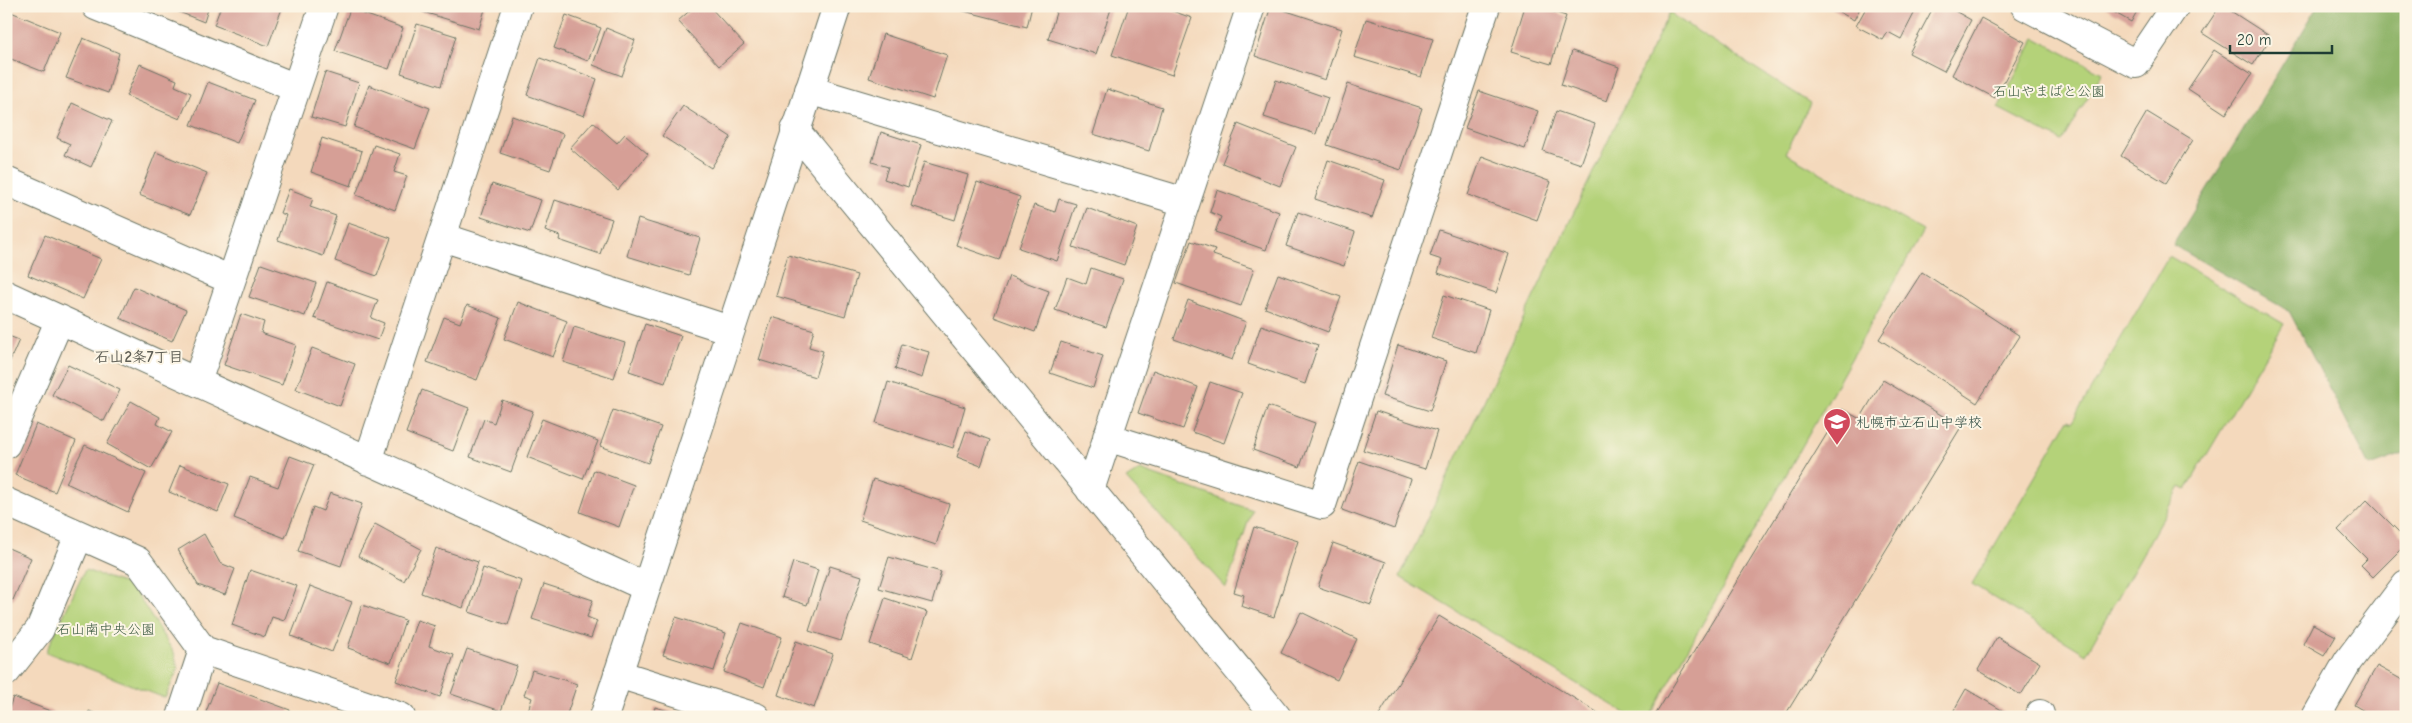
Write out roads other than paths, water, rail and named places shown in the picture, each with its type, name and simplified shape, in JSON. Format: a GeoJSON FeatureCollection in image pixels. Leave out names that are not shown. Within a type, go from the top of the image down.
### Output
{"type":"FeatureCollection","features":[{"type":"Feature","properties":{"kind":"street"},"geometry":{"type":"LineString","coordinates":[[96,6],[296,88]]}},
{"type":"Feature","properties":{"kind":"street"},"geometry":{"type":"LineString","coordinates":[[196,382],[324,6]]}},
{"type":"Feature","properties":{"kind":"street"},"geometry":{"type":"LineString","coordinates":[[368,461],[518,6]]}},
{"type":"Feature","properties":{"kind":"street"},"geometry":{"type":"LineString","coordinates":[[604,717],[837,6]]}},
{"type":"Feature","properties":{"kind":"street"},"geometry":{"type":"LineString","coordinates":[[1090,490],[1251,6]]}},
{"type":"Feature","properties":{"kind":"street"},"geometry":{"type":"LineString","coordinates":[[1107,437],[1322,505],[1486,6]]}},
{"type":"Feature","properties":{"kind":"street"},"geometry":{"type":"LineString","coordinates":[[2025,6],[2136,64],[2175,6]]}},
{"type":"Feature","properties":{"kind":"street"},"geometry":{"type":"LineString","coordinates":[[809,90],[1185,202]]}},
{"type":"Feature","properties":{"kind":"street"},"geometry":{"type":"LineString","coordinates":[[795,130],[1277,717]]}},
{"type":"Feature","properties":{"kind":"street"},"geometry":{"type":"LineString","coordinates":[[6,181],[231,280]]}},
{"type":"Feature","properties":{"kind":"street"},"geometry":{"type":"LineString","coordinates":[[442,237],[730,330]]}},
{"type":"Feature","properties":{"kind":"street"},"geometry":{"type":"LineString","coordinates":[[6,295],[646,587]]}},
{"type":"Feature","properties":{"kind":"street"},"geometry":{"type":"LineString","coordinates":[[6,444],[60,319]]}},
{"type":"Feature","properties":{"kind":"street"},"geometry":{"type":"LineString","coordinates":[[6,502],[138,561],[203,650],[401,717]]}},
{"type":"Feature","properties":{"kind":"street"},"geometry":{"type":"LineString","coordinates":[[6,672],[40,629],[79,535]]}},
{"type":"Feature","properties":{"kind":"street"},"geometry":{"type":"LineString","coordinates":[[2316,717],[2348,661],[2406,584]]}},
{"type":"Feature","properties":{"kind":"street"},"geometry":{"type":"LineString","coordinates":[[181,717],[203,650]]}},
{"type":"Feature","properties":{"kind":"street"},"geometry":{"type":"LineString","coordinates":[[618,674],[756,717]]}},
{"type":"Feature","properties":{"kind":"place","name":"札幌市立石山中学校"},"geometry":{"type":"Point","coordinates":[1837,446]}},
{"type":"Feature","properties":{"kind":"district","name":"石山2条7丁目"},"geometry":{"type":"Point","coordinates":[139,357]}},
{"type":"Feature","properties":{"kind":"park label","name":"石山やまばと公園"},"geometry":{"type":"Point","coordinates":[2049,91]}},
{"type":"Feature","properties":{"kind":"park label","name":"石山南中央公園"},"geometry":{"type":"Point","coordinates":[106,629]}}]}
